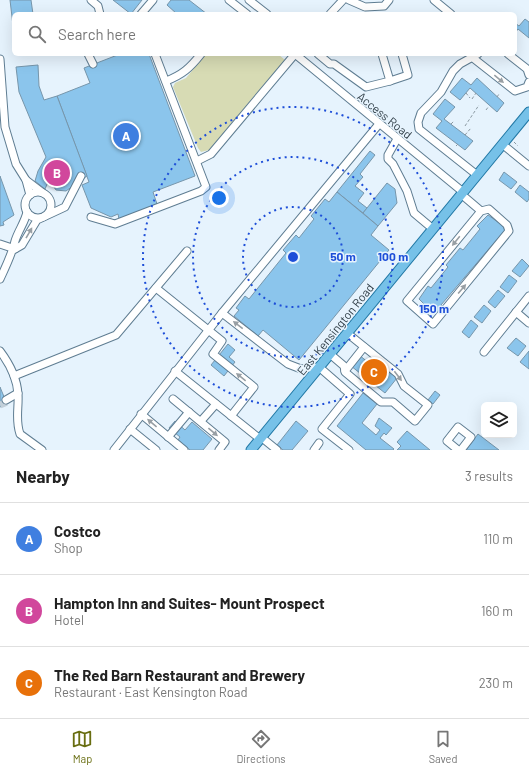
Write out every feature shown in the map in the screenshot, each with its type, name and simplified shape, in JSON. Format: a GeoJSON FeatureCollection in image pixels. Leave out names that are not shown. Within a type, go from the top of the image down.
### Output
{"type":"FeatureCollection","features":[{"type":"Feature","properties":{"kind":"main road","name":"East Kensington Road"},"geometry":{"type":"LineString","coordinates":[[250,450],[529,112]]}},
{"type":"Feature","properties":{"kind":"street"},"geometry":{"type":"LineString","coordinates":[[90,0],[98,6],[100,12]]}},
{"type":"Feature","properties":{"kind":"street"},"geometry":{"type":"LineString","coordinates":[[144,12],[153,0]]}},
{"type":"Feature","properties":{"kind":"street"},"geometry":{"type":"LineString","coordinates":[[229,0],[244,12]]}},
{"type":"Feature","properties":{"kind":"street"},"geometry":{"type":"LineString","coordinates":[[249,0],[264,12]]}},
{"type":"Feature","properties":{"kind":"street"},"geometry":{"type":"LineString","coordinates":[[332,12],[343,0]]}},
{"type":"Feature","properties":{"kind":"street"},"geometry":{"type":"LineString","coordinates":[[350,0],[368,10],[387,3]]}},
{"type":"Feature","properties":{"kind":"street"},"geometry":{"type":"LineString","coordinates":[[434,0],[448,12]]}},
{"type":"Feature","properties":{"kind":"street"},"geometry":{"type":"LineString","coordinates":[[234,12],[238,7]]}},
{"type":"Feature","properties":{"kind":"street"},"geometry":{"type":"LineString","coordinates":[[89,56],[93,64]]}},
{"type":"Feature","properties":{"kind":"street"},"geometry":{"type":"LineString","coordinates":[[91,217],[115,224],[205,190],[206,186],[183,115],[166,81],[156,56]]}},
{"type":"Feature","properties":{"kind":"street"},"geometry":{"type":"LineString","coordinates":[[166,81],[180,76],[188,70],[199,56]]}},
{"type":"Feature","properties":{"kind":"street"},"geometry":{"type":"LineString","coordinates":[[197,161],[211,154],[293,56]]}},
{"type":"Feature","properties":{"kind":"street","name":"Access Road"},"geometry":{"type":"LineString","coordinates":[[297,56],[462,193],[481,211]]}},
{"type":"Feature","properties":{"kind":"street"},"geometry":{"type":"LineString","coordinates":[[320,56],[330,64],[334,64],[366,87],[408,75],[403,56]]}},
{"type":"Feature","properties":{"kind":"street"},"geometry":{"type":"LineString","coordinates":[[383,56],[390,81]]}},
{"type":"Feature","properties":{"kind":"street"},"geometry":{"type":"LineString","coordinates":[[477,175],[419,129],[418,122],[421,113],[441,92],[455,68],[476,56],[515,91],[528,86]]}},
{"type":"Feature","properties":{"kind":"street"},"geometry":{"type":"LineString","coordinates":[[511,56],[527,69],[529,75]]}},
{"type":"Feature","properties":{"kind":"street"},"geometry":{"type":"LineString","coordinates":[[0,59],[1,101],[5,127],[16,164],[26,180],[30,195]]}},
{"type":"Feature","properties":{"kind":"street"},"geometry":{"type":"LineString","coordinates":[[114,450],[208,330],[379,124]]}},
{"type":"Feature","properties":{"kind":"street"},"geometry":{"type":"LineString","coordinates":[[397,139],[388,155],[388,159],[393,164],[407,190],[411,208],[414,213],[434,227]]}},
{"type":"Feature","properties":{"kind":"street"},"geometry":{"type":"LineString","coordinates":[[502,144],[529,166]]}},
{"type":"Feature","properties":{"kind":"street"},"geometry":{"type":"LineString","coordinates":[[27,212],[36,218],[44,217],[63,210],[81,176]]}},
{"type":"Feature","properties":{"kind":"street"},"geometry":{"type":"LineString","coordinates":[[0,244],[15,249],[22,245],[34,224],[50,211],[51,202],[49,198],[26,180]]}},
{"type":"Feature","properties":{"kind":"street"},"geometry":{"type":"LineString","coordinates":[[0,279],[15,249],[16,240],[25,221],[27,212],[25,205],[30,195],[36,192],[43,193]]}},
{"type":"Feature","properties":{"kind":"street"},"geometry":{"type":"LineString","coordinates":[[490,210],[507,225],[509,231],[433,324],[407,301],[481,211],[490,210]]}},
{"type":"Feature","properties":{"kind":"street"},"geometry":{"type":"LineString","coordinates":[[14,376],[116,335],[187,251]]}},
{"type":"Feature","properties":{"kind":"street"},"geometry":{"type":"LineString","coordinates":[[156,288],[222,342],[213,354],[254,387],[231,416]]}},
{"type":"Feature","properties":{"kind":"street"},"geometry":{"type":"LineString","coordinates":[[484,352],[529,296]]}},
{"type":"Feature","properties":{"kind":"street"},"geometry":{"type":"LineString","coordinates":[[516,312],[529,323]]}},
{"type":"Feature","properties":{"kind":"street"},"geometry":{"type":"LineString","coordinates":[[222,313],[288,364],[301,369],[319,367],[350,394],[322,429],[349,450]]}},
{"type":"Feature","properties":{"kind":"street"},"geometry":{"type":"LineString","coordinates":[[330,354],[344,366],[345,371],[381,402],[393,402],[415,421],[428,405],[404,386],[398,374],[347,333]]}},
{"type":"Feature","properties":{"kind":"street"},"geometry":{"type":"LineString","coordinates":[[345,371],[364,347]]}},
{"type":"Feature","properties":{"kind":"street"},"geometry":{"type":"LineString","coordinates":[[0,351],[3,361],[14,376],[18,393],[17,420],[20,434],[42,450]]}},
{"type":"Feature","properties":{"kind":"street"},"geometry":{"type":"LineString","coordinates":[[175,371],[231,416],[277,450]]}},
{"type":"Feature","properties":{"kind":"street"},"geometry":{"type":"LineString","coordinates":[[6,399],[18,393]]}},
{"type":"Feature","properties":{"kind":"street"},"geometry":{"type":"LineString","coordinates":[[173,399],[225,442],[219,450]]}},
{"type":"Feature","properties":{"kind":"street"},"geometry":{"type":"LineString","coordinates":[[201,422],[216,404]]}},
{"type":"Feature","properties":{"kind":"street"},"geometry":{"type":"LineString","coordinates":[[168,437],[189,412]]}},
{"type":"Feature","properties":{"kind":"street"},"geometry":{"type":"LineString","coordinates":[[141,414],[184,450]]}},
{"type":"Feature","properties":{"kind":"street"},"geometry":{"type":"LineString","coordinates":[[458,450],[447,441],[458,427],[471,437],[461,450]]}},
{"type":"Feature","properties":{"kind":"street"},"geometry":{"type":"LineString","coordinates":[[130,429],[156,450]]}},
{"type":"Feature","properties":{"kind":"street"},"geometry":{"type":"LineString","coordinates":[[314,450],[319,443]]}},
{"type":"Feature","properties":{"kind":"path"},"geometry":{"type":"LineString","coordinates":[[466,93],[471,98],[476,93]]}},
{"type":"Feature","properties":{"kind":"path"},"geometry":{"type":"LineString","coordinates":[[465,126],[479,104]]}},
{"type":"Feature","properties":{"kind":"path"},"geometry":{"type":"LineString","coordinates":[[486,110],[489,106]]}},
{"type":"Feature","properties":{"kind":"path"},"geometry":{"type":"LineString","coordinates":[[451,124],[454,121]]}},
{"type":"Feature","properties":{"kind":"path"},"geometry":{"type":"LineString","coordinates":[[466,135],[470,128]]}},
{"type":"Feature","properties":{"kind":"green space"},"geometry":{"type":"Polygon","coordinates":[[[204,56],[280,56],[285,60],[213,149],[201,152],[173,87],[175,83],[186,78],[204,56]]]}},
{"type":"Feature","properties":{"kind":"building"},"geometry":{"type":"Polygon","coordinates":[[[10,0],[31,0],[33,12],[12,12],[12,17],[10,0]]]}},
{"type":"Feature","properties":{"kind":"building"},"geometry":{"type":"Polygon","coordinates":[[[113,0],[142,0],[133,12],[128,12],[113,0]]]}},
{"type":"Feature","properties":{"kind":"building"},"geometry":{"type":"Polygon","coordinates":[[[171,0],[189,0],[204,12],[175,12],[167,5],[171,0]]]}},
{"type":"Feature","properties":{"kind":"building"},"geometry":{"type":"Polygon","coordinates":[[[525,19],[529,22],[529,38],[518,29],[517,30],[517,24],[519,26],[525,19]]]}},
{"type":"Feature","properties":{"kind":"building"},"geometry":{"type":"Polygon","coordinates":[[[115,56],[150,56],[195,176],[153,192],[157,204],[119,219],[118,214],[111,217],[91,208],[82,185],[89,182],[57,96],[90,83],[84,68],[115,56]]]}},
{"type":"Feature","properties":{"kind":"building"},"geometry":{"type":"Polygon","coordinates":[[[38,65],[39,86],[44,100],[57,96],[87,176],[66,191],[56,190],[49,180],[45,189],[35,181],[38,171],[46,157],[19,92],[16,67],[38,65]]]}},
{"type":"Feature","properties":{"kind":"building"},"geometry":{"type":"Polygon","coordinates":[[[462,78],[471,85],[477,78],[504,103],[497,112],[470,88],[460,100],[450,92],[462,78]]]}},
{"type":"Feature","properties":{"kind":"building"},"geometry":{"type":"Polygon","coordinates":[[[445,99],[455,107],[444,119],[473,141],[465,150],[436,128],[442,121],[433,114],[445,99]]]}},
{"type":"Feature","properties":{"kind":"building"},"geometry":{"type":"Polygon","coordinates":[[[370,151],[375,155],[360,174],[363,177],[355,186],[364,193],[358,201],[367,208],[363,213],[337,192],[370,151]]]}},
{"type":"Feature","properties":{"kind":"building"},"geometry":{"type":"Polygon","coordinates":[[[504,172],[517,182],[511,189],[499,180],[504,172]]]}},
{"type":"Feature","properties":{"kind":"building"},"geometry":{"type":"Polygon","coordinates":[[[0,176],[14,215],[3,222],[4,225],[0,226],[0,176]]]}},
{"type":"Feature","properties":{"kind":"building"},"geometry":{"type":"Polygon","coordinates":[[[387,183],[395,189],[397,203],[378,226],[363,213],[387,183]]]}},
{"type":"Feature","properties":{"kind":"building"},"geometry":{"type":"Polygon","coordinates":[[[520,185],[529,192],[529,199],[527,202],[515,192],[520,185]]]}},
{"type":"Feature","properties":{"kind":"building"},"geometry":{"type":"Polygon","coordinates":[[[337,192],[378,226],[371,235],[389,250],[299,360],[263,330],[258,336],[234,316],[239,310],[236,308],[245,296],[249,299],[286,253],[283,250],[296,235],[299,238],[314,219],[311,216],[325,199],[329,202],[337,192]]]}},
{"type":"Feature","properties":{"kind":"building"},"geometry":{"type":"Polygon","coordinates":[[[488,215],[502,225],[505,230],[441,305],[443,306],[437,313],[432,312],[419,299],[428,286],[431,288],[448,267],[446,265],[460,248],[463,250],[480,229],[477,226],[488,215]]]}},
{"type":"Feature","properties":{"kind":"building"},"geometry":{"type":"Polygon","coordinates":[[[522,259],[529,266],[520,277],[512,271],[522,259]]]}},
{"type":"Feature","properties":{"kind":"building"},"geometry":{"type":"Polygon","coordinates":[[[509,275],[517,281],[508,293],[500,287],[509,275]]]}},
{"type":"Feature","properties":{"kind":"building"},"geometry":{"type":"Polygon","coordinates":[[[498,290],[505,296],[495,308],[488,302],[498,290]]]}},
{"type":"Feature","properties":{"kind":"building"},"geometry":{"type":"Polygon","coordinates":[[[484,305],[491,311],[482,323],[474,317],[484,305]]]}},
{"type":"Feature","properties":{"kind":"building"},"geometry":{"type":"Polygon","coordinates":[[[471,320],[478,326],[469,338],[462,332],[471,320]]]}},
{"type":"Feature","properties":{"kind":"building"},"geometry":{"type":"Polygon","coordinates":[[[516,338],[526,346],[518,356],[507,348],[516,338]]]}},
{"type":"Feature","properties":{"kind":"building"},"geometry":{"type":"Polygon","coordinates":[[[228,344],[235,350],[229,357],[235,362],[224,376],[211,365],[228,344]]]}},
{"type":"Feature","properties":{"kind":"building"},"geometry":{"type":"Polygon","coordinates":[[[529,351],[529,369],[520,362],[529,351]]]}},
{"type":"Feature","properties":{"kind":"building"},"geometry":{"type":"Polygon","coordinates":[[[359,355],[369,363],[373,358],[397,378],[385,393],[351,366],[359,355]]]}},
{"type":"Feature","properties":{"kind":"building"},"geometry":{"type":"Polygon","coordinates":[[[0,387],[7,404],[0,407],[0,387]]]}},
{"type":"Feature","properties":{"kind":"building"},"geometry":{"type":"Polygon","coordinates":[[[435,391],[440,395],[433,404],[428,400],[435,391]]]}},
{"type":"Feature","properties":{"kind":"building"},"geometry":{"type":"Polygon","coordinates":[[[363,393],[377,404],[362,423],[376,435],[380,430],[375,426],[379,418],[392,428],[386,435],[384,433],[380,438],[394,449],[393,450],[366,450],[337,426],[363,393]]]}},
{"type":"Feature","properties":{"kind":"building"},"geometry":{"type":"Polygon","coordinates":[[[175,421],[185,430],[192,422],[212,439],[203,450],[190,450],[178,440],[180,437],[169,428],[175,421]]]}},
{"type":"Feature","properties":{"kind":"building"},"geometry":{"type":"Polygon","coordinates":[[[296,421],[308,431],[292,450],[283,450],[277,445],[296,421]]]}},
{"type":"Feature","properties":{"kind":"building"},"geometry":{"type":"Polygon","coordinates":[[[407,431],[430,450],[397,450],[401,446],[397,442],[407,431]]]}},
{"type":"Feature","properties":{"kind":"building"},"geometry":{"type":"Polygon","coordinates":[[[478,434],[481,438],[483,438],[499,450],[466,450],[478,434]]]}},
{"type":"Feature","properties":{"kind":"tunnel"},"geometry":{"type":"LineString","coordinates":[[0,405],[7,402]]}},
{"type":"Feature","properties":{"kind":"place","name":"Costco"},"geometry":{"type":"Point","coordinates":[126,136]}},
{"type":"Feature","properties":{"kind":"place","name":"Hampton Inn and Suites- Mount Prospect"},"geometry":{"type":"Point","coordinates":[57,173]}},
{"type":"Feature","properties":{"kind":"place","name":"The Red Barn Restaurant and Brewery"},"geometry":{"type":"Point","coordinates":[374,372]}}]}
